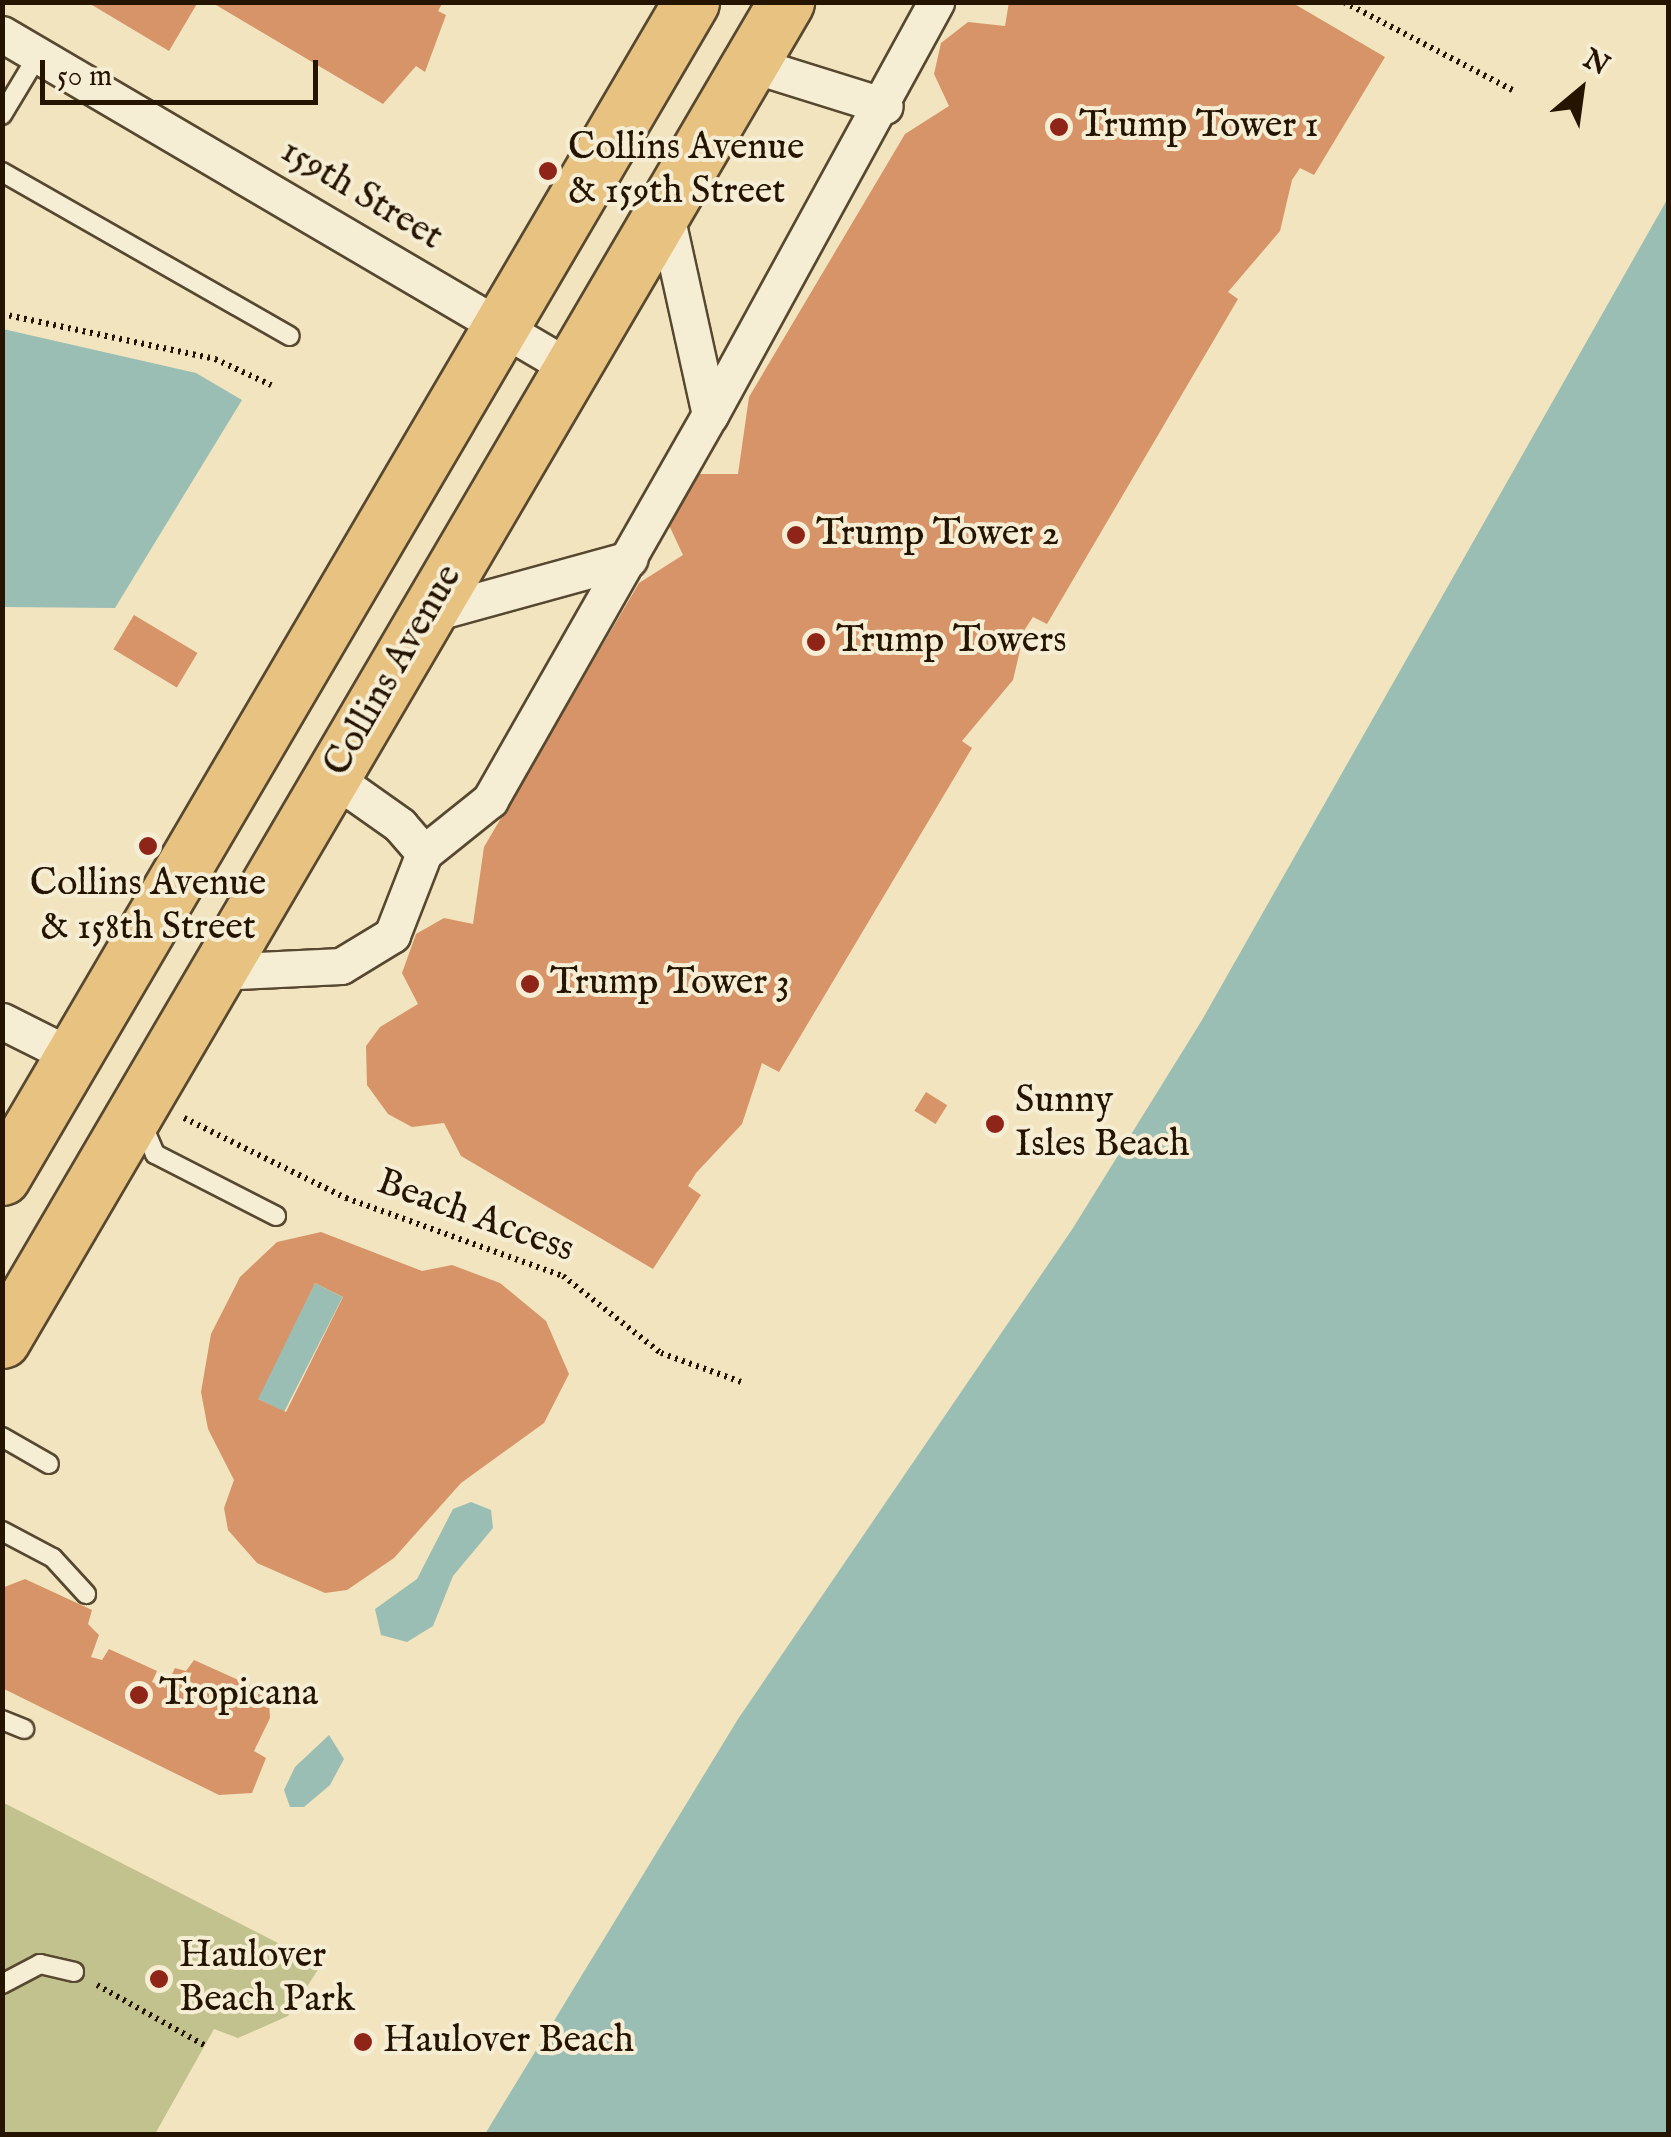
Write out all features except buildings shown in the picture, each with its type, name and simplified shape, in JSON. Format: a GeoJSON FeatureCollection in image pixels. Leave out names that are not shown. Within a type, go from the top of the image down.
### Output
{"type":"FeatureCollection","features":[{"type":"Feature","properties":{"kind":"main road"},"geometry":{"type":"LineString","coordinates":[[2,1177],[691,2]]}},
{"type":"Feature","properties":{"kind":"main road","name":"Collins Avenue"},"geometry":{"type":"LineString","coordinates":[[2,1340],[158,1114],[217,972],[786,2]]}},
{"type":"Feature","properties":{"kind":"main road"},"geometry":{"type":"LineString","coordinates":[[74,1057],[158,1114]]}},
{"type":"Feature","properties":{"kind":"street"},"geometry":{"type":"LineString","coordinates":[[217,972],[341,966],[366,957],[392,935],[413,898],[424,853],[490,800],[885,106],[936,2]]}},
{"type":"Feature","properties":{"kind":"street","name":"159th Street"},"geometry":{"type":"LineString","coordinates":[[2,34],[572,369]]}},
{"type":"Feature","properties":{"kind":"street"},"geometry":{"type":"LineString","coordinates":[[750,64],[885,106]]}},
{"type":"Feature","properties":{"kind":"street"},"geometry":{"type":"LineString","coordinates":[[665,210],[710,415]]}},
{"type":"Feature","properties":{"kind":"street"},"geometry":{"type":"LineString","coordinates":[[426,615],[629,559]]}},
{"type":"Feature","properties":{"kind":"street"},"geometry":{"type":"LineString","coordinates":[[332,776],[400,825],[424,853]]}},
{"type":"Feature","properties":{"kind":"street"},"geometry":{"type":"LineString","coordinates":[[2,1021],[74,1057]]}},
{"type":"Feature","properties":{"kind":"lane"},"geometry":{"type":"LineString","coordinates":[[2,115],[38,54]]}},
{"type":"Feature","properties":{"kind":"lane"},"geometry":{"type":"LineString","coordinates":[[2,172],[290,336]]}},
{"type":"Feature","properties":{"kind":"lane"},"geometry":{"type":"LineString","coordinates":[[158,1114],[156,1154],[276,1216]]}},
{"type":"Feature","properties":{"kind":"lane"},"geometry":{"type":"LineString","coordinates":[[2,1437],[49,1464]]}},
{"type":"Feature","properties":{"kind":"lane"},"geometry":{"type":"LineString","coordinates":[[2,1531],[53,1558],[86,1594]]}},
{"type":"Feature","properties":{"kind":"lane"},"geometry":{"type":"LineString","coordinates":[[2,1720],[24,1729]]}},
{"type":"Feature","properties":{"kind":"lane"},"geometry":{"type":"LineString","coordinates":[[2,1984],[40,1964],[74,1972]]}},
{"type":"Feature","properties":{"kind":"path"},"geometry":{"type":"LineString","coordinates":[[1344,2],[1512,90]]}},
{"type":"Feature","properties":{"kind":"path"},"geometry":{"type":"LineString","coordinates":[[2,314],[216,358],[270,385]]}},
{"type":"Feature","properties":{"kind":"path","name":"Beach Access"},"geometry":{"type":"LineString","coordinates":[[158,1114],[346,1198],[563,1276],[661,1352],[740,1382]]}},
{"type":"Feature","properties":{"kind":"path"},"geometry":{"type":"LineString","coordinates":[[74,1972],[204,2045]]}},
{"type":"Feature","properties":{"kind":"green space","name":"Haulover Beach Park"},"geometry":{"type":"Polygon","coordinates":[[[2,1802],[321,1965],[288,2016],[238,2038],[214,2029],[155,2134],[3,2134],[2,1802]]]}},
{"type":"Feature","properties":{"kind":"water"},"geometry":{"type":"Polygon","coordinates":[[[1668,198],[1668,2134],[485,2134],[738,1719],[1073,1228],[1202,1020],[1668,198]]]}},
{"type":"Feature","properties":{"kind":"water"},"geometry":{"type":"Polygon","coordinates":[[[3,329],[196,373],[242,400],[115,608],[3,607],[3,329]]]}},
{"type":"Feature","properties":{"kind":"water"},"geometry":{"type":"Polygon","coordinates":[[[315,1283],[343,1297],[284,1412],[256,1398],[315,1283]]]}},
{"type":"Feature","properties":{"kind":"water"},"geometry":{"type":"Polygon","coordinates":[[[471,1502],[491,1510],[493,1528],[453,1576],[433,1626],[407,1642],[381,1635],[375,1609],[417,1579],[453,1509],[471,1502]]]}},
{"type":"Feature","properties":{"kind":"water"},"geometry":{"type":"Polygon","coordinates":[[[329,1735],[344,1759],[330,1785],[304,1807],[290,1807],[284,1790],[295,1767],[329,1735]]]}},
{"type":"Feature","properties":{"kind":"place","name":"Trump Tower 1"},"geometry":{"type":"Point","coordinates":[1059,127]}},
{"type":"Feature","properties":{"kind":"place","name":"Collins Avenue & 159th Street"},"geometry":{"type":"Point","coordinates":[548,171]}},
{"type":"Feature","properties":{"kind":"place","name":"Trump Tower 2"},"geometry":{"type":"Point","coordinates":[796,535]}},
{"type":"Feature","properties":{"kind":"place","name":"Trump Towers"},"geometry":{"type":"Point","coordinates":[816,642]}},
{"type":"Feature","properties":{"kind":"place","name":"Collins Avenue & 158th Street"},"geometry":{"type":"Point","coordinates":[148,846]}},
{"type":"Feature","properties":{"kind":"place","name":"Trump Tower 3"},"geometry":{"type":"Point","coordinates":[530,984]}},
{"type":"Feature","properties":{"kind":"place","name":"Sunny Isles Beach"},"geometry":{"type":"Point","coordinates":[995,1124]}},
{"type":"Feature","properties":{"kind":"place","name":"Tropicana"},"geometry":{"type":"Point","coordinates":[139,1695]}},
{"type":"Feature","properties":{"kind":"place","name":"Haulover Beach Park"},"geometry":{"type":"Point","coordinates":[159,1979]}},
{"type":"Feature","properties":{"kind":"place","name":"Haulover Beach"},"geometry":{"type":"Point","coordinates":[363,2042]}}]}
